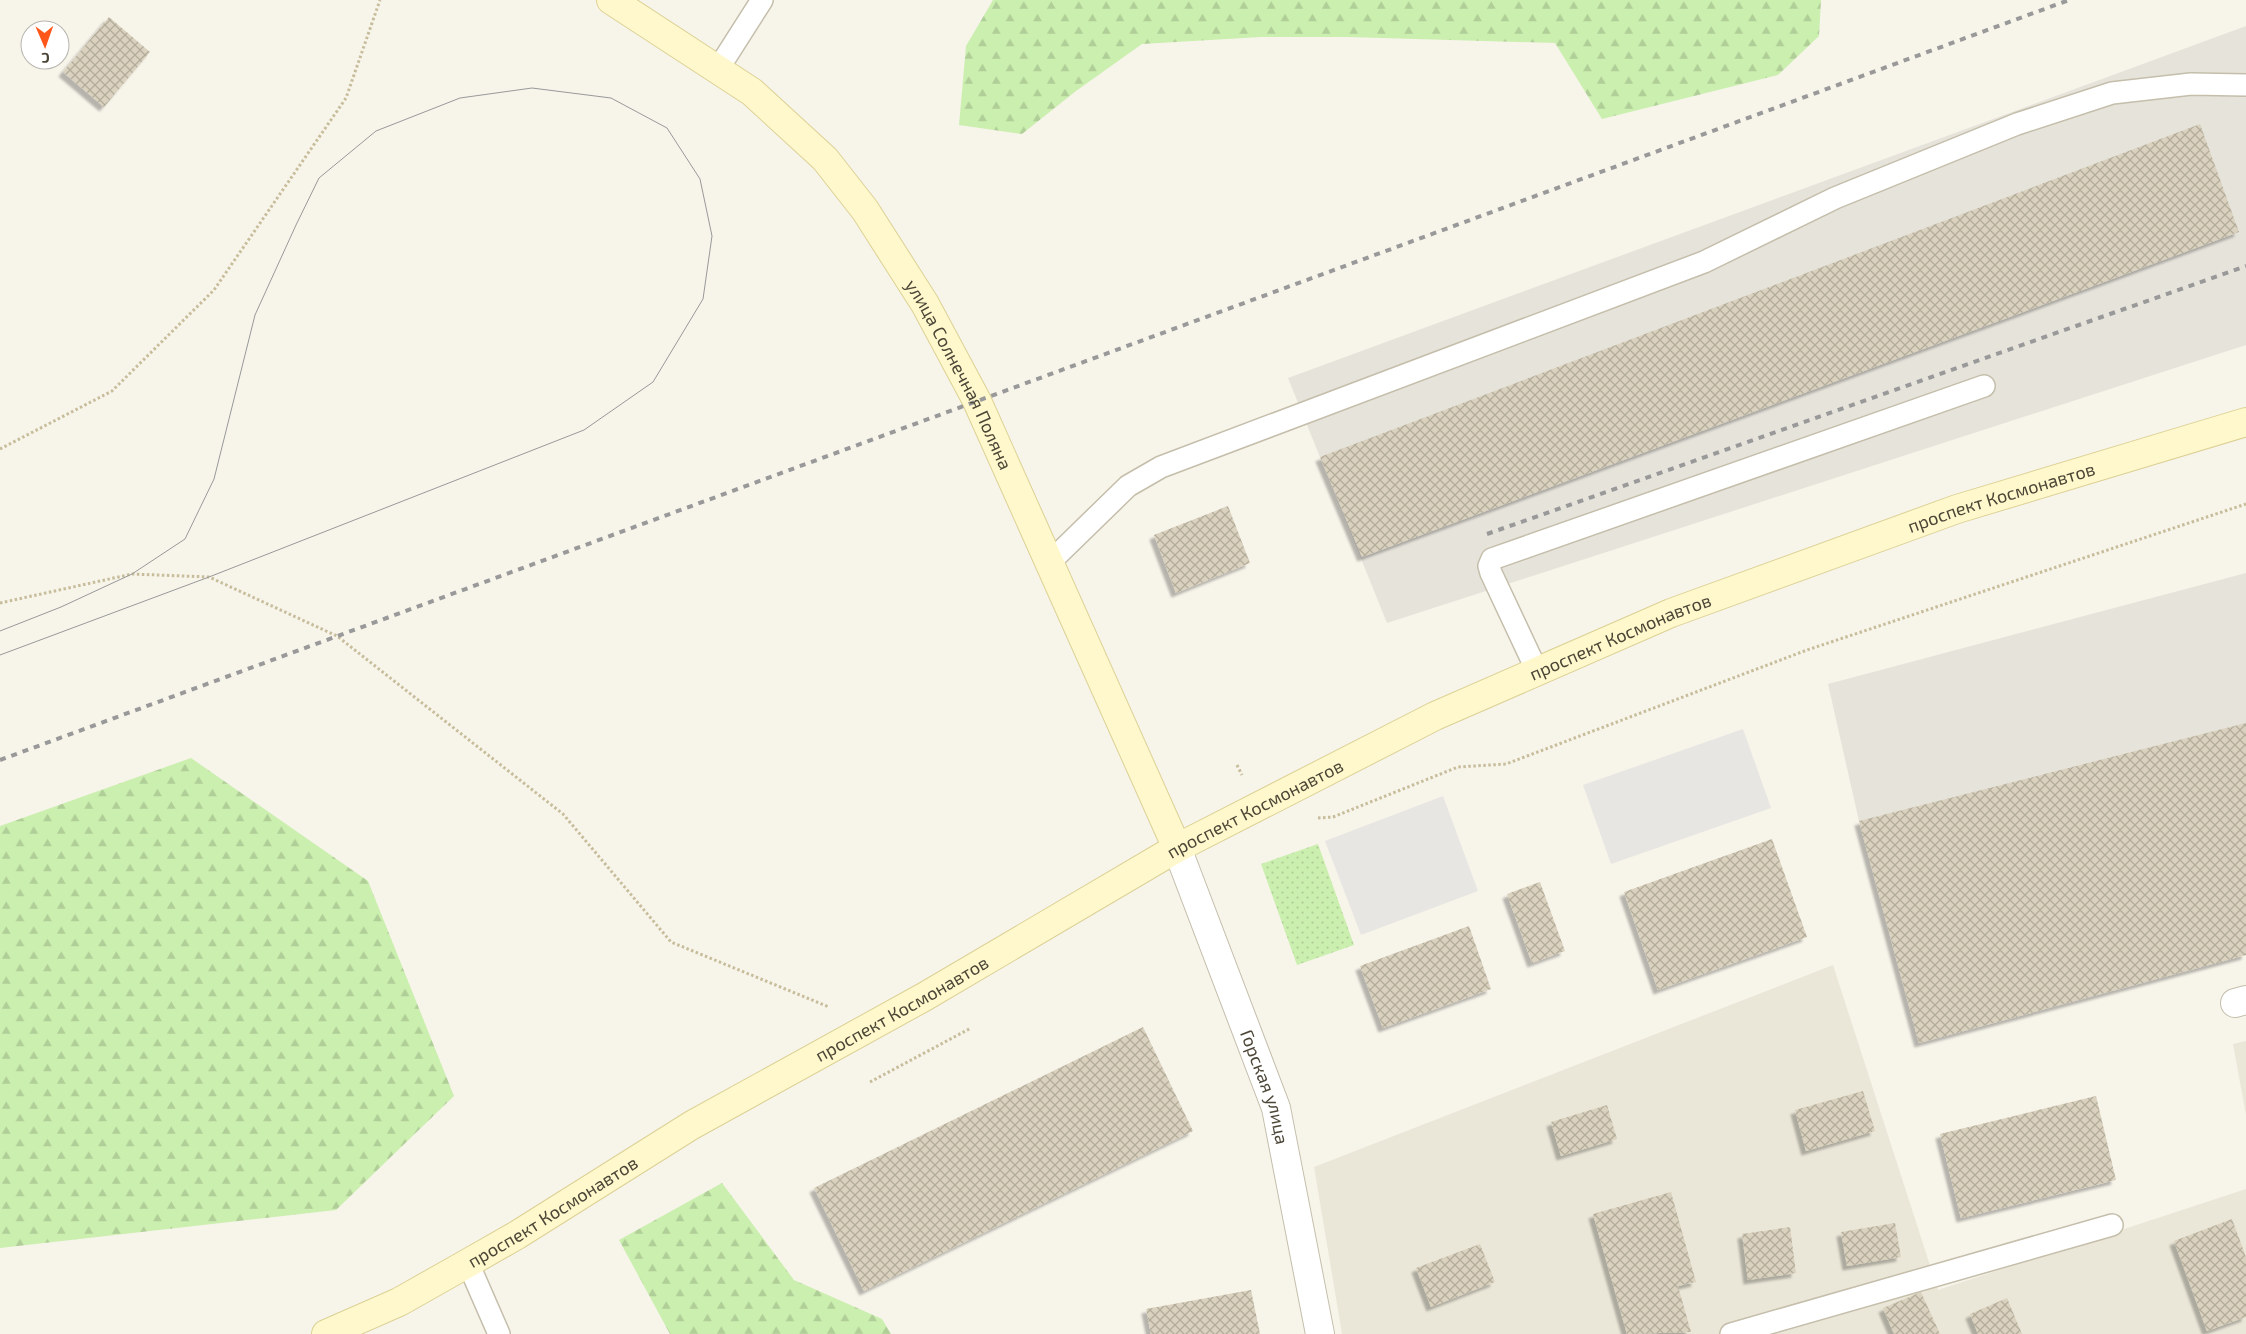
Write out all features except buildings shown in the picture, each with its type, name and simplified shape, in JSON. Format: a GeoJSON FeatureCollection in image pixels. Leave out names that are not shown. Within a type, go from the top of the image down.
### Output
{"type":"FeatureCollection","features":[{"type":"Feature","properties":{"kind":"main road","name":"улица Солнечная Поляна"},"geometry":{"type":"LineString","coordinates":[[611,0],[752,92],[825,159],[866,210],[925,304],[976,401],[1177,848]]}},
{"type":"Feature","properties":{"kind":"main road","name":"проспект Космонавтов"},"geometry":{"type":"LineString","coordinates":[[326,1334],[399,1302],[468,1263],[517,1235],[692,1125],[924,997],[1177,848],[1435,716],[1671,613],[1957,509],[2246,422]]}},
{"type":"Feature","properties":{"kind":"street","name":"Горская улица"},"geometry":{"type":"LineString","coordinates":[[1177,848],[1276,1108],[1320,1334]]}},
{"type":"Feature","properties":{"kind":"lane"},"geometry":{"type":"LineString","coordinates":[[718,70],[762,0]]}},
{"type":"Feature","properties":{"kind":"lane"},"geometry":{"type":"LineString","coordinates":[[1049,563],[1128,486],[1161,467],[1704,262],[1835,198],[2017,124],[2112,93],[2191,84],[2246,85]]}},
{"type":"Feature","properties":{"kind":"lane"},"geometry":{"type":"LineString","coordinates":[[1537,671],[1491,573],[1489,566],[1492,559],[1984,386]]}},
{"type":"Feature","properties":{"kind":"lane"},"geometry":{"type":"LineString","coordinates":[[1731,1334],[2112,1225]]}},
{"type":"Feature","properties":{"kind":"lane"},"geometry":{"type":"LineString","coordinates":[[468,1263],[499,1334]]}},
{"type":"Feature","properties":{"kind":"path"},"geometry":{"type":"LineString","coordinates":[[0,449],[112,391],[214,290],[346,98],[380,0]]}},
{"type":"Feature","properties":{"kind":"path"},"geometry":{"type":"LineString","coordinates":[[1314,818],[1333,817],[1458,767],[1506,764],[1806,650],[2246,504]]}},
{"type":"Feature","properties":{"kind":"path"},"geometry":{"type":"LineString","coordinates":[[0,603],[132,574],[209,577],[337,636],[562,814],[671,942],[830,1008]]}},
{"type":"Feature","properties":{"kind":"path"},"geometry":{"type":"LineString","coordinates":[[1238,765],[1258,806]]}},
{"type":"Feature","properties":{"kind":"path"},"geometry":{"type":"LineString","coordinates":[[870,1082],[971,1028]]}},
{"type":"Feature","properties":{"kind":"shaded area"},"geometry":{"type":"Polygon","coordinates":[[[2246,26],[2246,345],[1387,623],[1288,378],[2246,26]]]}},
{"type":"Feature","properties":{"kind":"shaded area"},"geometry":{"type":"Polygon","coordinates":[[[2246,573],[2246,955],[1919,1043],[1859,821],[1828,684],[2246,573]]]}},
{"type":"Feature","properties":{"kind":"shaded area"},"geometry":{"type":"Polygon","coordinates":[[[1743,729],[1771,808],[1611,864],[1583,785],[1743,729]]]}},
{"type":"Feature","properties":{"kind":"shaded area"},"geometry":{"type":"Polygon","coordinates":[[[1443,796],[1478,891],[1361,935],[1325,841],[1443,796]]]}},
{"type":"Feature","properties":{"kind":"shaded area"},"geometry":{"type":"Polygon","coordinates":[[[1833,965],[1938,1290],[2246,1189],[2246,1334],[1342,1334],[1314,1167],[1833,965]]]}},
{"type":"Feature","properties":{"kind":"shaded area"},"geometry":{"type":"Polygon","coordinates":[[[2246,1041],[2246,1115],[2233,1044],[2246,1041]]]}},
{"type":"Feature","properties":{"kind":"green space"},"geometry":{"type":"Polygon","coordinates":[[[993,0],[1821,0],[1819,36],[1778,75],[1602,119],[1555,43],[1348,37],[1261,37],[1142,44],[1076,91],[1022,134],[959,125],[966,46],[993,0]]]}},
{"type":"Feature","properties":{"kind":"green space"},"geometry":{"type":"Polygon","coordinates":[[[191,758],[368,881],[454,1096],[336,1210],[0,1248],[0,826],[191,758]]]}},
{"type":"Feature","properties":{"kind":"green space"},"geometry":{"type":"Polygon","coordinates":[[[1318,844],[1354,945],[1297,965],[1261,864],[1318,844]]]}},
{"type":"Feature","properties":{"kind":"green space"},"geometry":{"type":"Polygon","coordinates":[[[722,1183],[794,1280],[882,1319],[891,1334],[670,1334],[619,1240],[722,1183]]]}},
{"type":"Feature","properties":{"kind":"tram line"},"geometry":{"type":"LineString","coordinates":[[0,631],[61,607],[132,574],[185,539],[214,479],[255,315],[296,225],[319,178],[376,131],[460,98],[532,88],[611,98],[667,128],[700,179],[712,236],[703,299],[653,382],[584,430],[209,577],[0,655]]}},
{"type":"Feature","properties":{"kind":"railway"},"geometry":{"type":"LineString","coordinates":[[0,760],[2069,0]]}},
{"type":"Feature","properties":{"kind":"railway"},"geometry":{"type":"LineString","coordinates":[[1487,534],[2246,266]]}}]}
